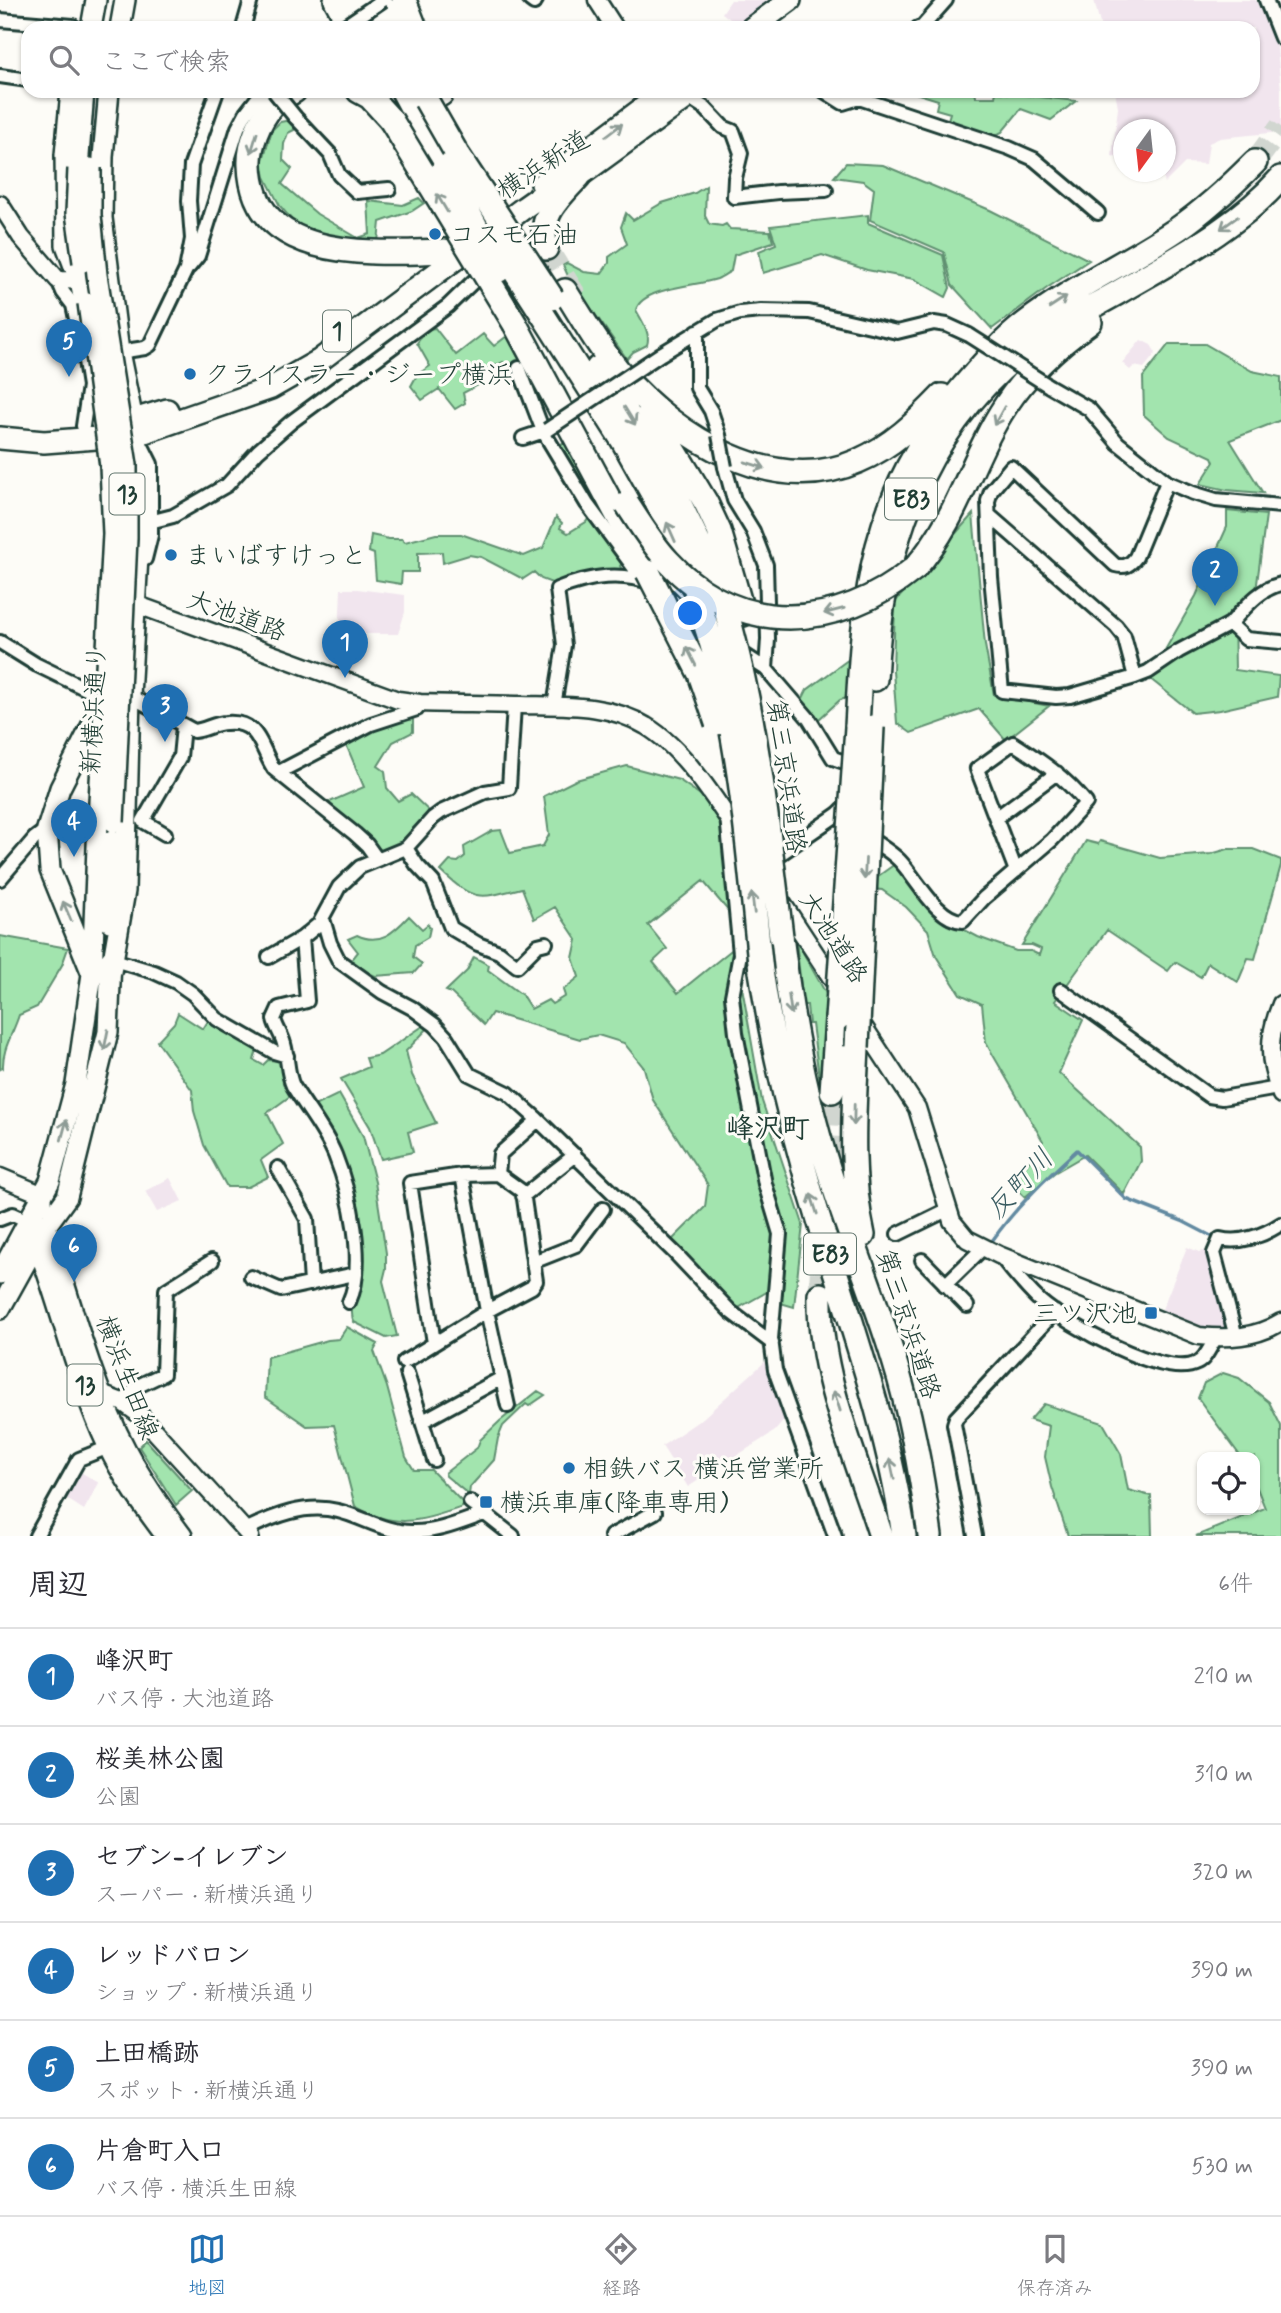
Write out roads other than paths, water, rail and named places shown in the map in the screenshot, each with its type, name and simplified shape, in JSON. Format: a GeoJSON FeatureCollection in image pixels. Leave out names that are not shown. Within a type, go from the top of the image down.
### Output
{"type":"FeatureCollection","features":[{"type":"Feature","properties":{"kind":"highway"},"geometry":{"type":"LineString","coordinates":[[336,0],[347,21]]}},
{"type":"Feature","properties":{"kind":"highway"},"geometry":{"type":"LineString","coordinates":[[360,0],[383,13]]}},
{"type":"Feature","properties":{"kind":"highway"},"geometry":{"type":"LineString","coordinates":[[404,0],[412,21]]}},
{"type":"Feature","properties":{"kind":"highway"},"geometry":{"type":"LineString","coordinates":[[762,21],[790,0]]}},
{"type":"Feature","properties":{"kind":"highway"},"geometry":{"type":"LineString","coordinates":[[780,21],[806,0]]}},
{"type":"Feature","properties":{"kind":"highway"},"geometry":{"type":"LineString","coordinates":[[283,98],[273,104],[258,128],[250,157],[250,181],[257,200],[270,218],[291,234],[318,245],[391,253],[445,251]]}},
{"type":"Feature","properties":{"kind":"highway"},"geometry":{"type":"LineString","coordinates":[[394,98],[419,99],[539,308],[627,504],[649,537],[684,577],[715,598],[754,612],[795,617],[840,611],[876,596],[915,568],[947,524],[988,437],[1024,380],[1086,325],[1177,258]]}},
{"type":"Feature","properties":{"kind":"highway","name":"横浜新道"},"geometry":{"type":"LineString","coordinates":[[134,427],[269,373],[315,348],[445,251],[662,98]]}},
{"type":"Feature","properties":{"kind":"highway","name":"横浜新道"},"geometry":{"type":"LineString","coordinates":[[0,438],[44,442],[134,427],[271,388],[320,360],[552,188],[579,176],[662,98]]}},
{"type":"Feature","properties":{"kind":"highway","name":"第三京浜道路"},"geometry":{"type":"LineString","coordinates":[[419,99],[444,167],[539,308],[622,439],[672,534],[696,595],[715,653],[727,710],[740,788],[761,971],[783,1093],[808,1184],[879,1414],[897,1490],[904,1536]]}},
{"type":"Feature","properties":{"kind":"highway","name":"第三京浜道路"},"geometry":{"type":"LineString","coordinates":[[419,99],[457,154],[539,308],[662,470],[734,612],[770,844],[790,1009],[814,1121],[837,1196],[894,1358],[908,1410],[930,1536]]}},
{"type":"Feature","properties":{"kind":"highway","name":"E83"},"geometry":{"type":"LineString","coordinates":[[920,1469],[912,1409],[867,1251],[856,1194],[853,1157],[864,727],[864,609],[878,540],[896,491],[916,454],[986,360],[1026,323],[1089,281],[1179,228],[1228,189],[1255,162]]}},
{"type":"Feature","properties":{"kind":"highway"},"geometry":{"type":"LineString","coordinates":[[546,248],[543,232],[547,213],[579,176]]}},
{"type":"Feature","properties":{"kind":"highway","name":"E83"},"geometry":{"type":"LineString","coordinates":[[832,1091],[836,1019],[864,727],[889,564],[914,492],[936,452],[963,412],[991,379],[1024,350],[1061,325],[1177,258],[1250,208],[1281,178]]}},
{"type":"Feature","properties":{"kind":"highway"},"geometry":{"type":"LineString","coordinates":[[539,308],[612,362],[634,388],[660,412],[709,446],[758,467],[783,472],[810,472],[833,468],[856,463],[877,452],[928,411],[979,359],[1026,323]]}},
{"type":"Feature","properties":{"kind":"highway"},"geometry":{"type":"LineString","coordinates":[[539,308],[645,575],[700,674],[740,788]]}},
{"type":"Feature","properties":{"kind":"highway"},"geometry":{"type":"LineString","coordinates":[[650,410],[706,503],[719,531],[734,612]]}},
{"type":"Feature","properties":{"kind":"highway","name":"横浜新道"},"geometry":{"type":"LineString","coordinates":[[0,427],[83,426],[111,431]]}},
{"type":"Feature","properties":{"kind":"highway","name":"E83"},"geometry":{"type":"LineString","coordinates":[[820,1295],[822,1346],[828,1375],[881,1536]]}},
{"type":"Feature","properties":{"kind":"main road"},"geometry":{"type":"LineString","coordinates":[[83,21],[86,0]]}},
{"type":"Feature","properties":{"kind":"main road"},"geometry":{"type":"LineString","coordinates":[[85,21],[96,0]]}},
{"type":"Feature","properties":{"kind":"main road"},"geometry":{"type":"LineString","coordinates":[[110,21],[113,0]]}},
{"type":"Feature","properties":{"kind":"main road"},"geometry":{"type":"LineString","coordinates":[[121,21],[125,0]]}},
{"type":"Feature","properties":{"kind":"main road"},"geometry":{"type":"LineString","coordinates":[[70,98],[65,155],[66,245],[80,282],[111,431],[117,477],[118,535],[106,699],[60,788],[47,829],[50,870],[106,969]]}},
{"type":"Feature","properties":{"kind":"main road","name":"新横浜通り"},"geometry":{"type":"LineString","coordinates":[[84,98],[84,169]]}},
{"type":"Feature","properties":{"kind":"main road","name":"新横浜通り"},"geometry":{"type":"LineString","coordinates":[[0,1274],[37,1224],[67,1197],[108,1032],[106,822],[113,534],[110,466],[76,213],[99,98]]}},
{"type":"Feature","properties":{"kind":"main road"},"geometry":{"type":"LineString","coordinates":[[106,969],[125,891],[134,604],[146,521],[134,427],[119,352],[102,218],[103,157],[108,98]]}},
{"type":"Feature","properties":{"kind":"main road","name":"新横浜通り"},"geometry":{"type":"LineString","coordinates":[[0,1309],[37,1244],[37,1224],[43,1195],[50,1181],[106,969]]}},
{"type":"Feature","properties":{"kind":"main road","name":"横浜生田線"},"geometry":{"type":"LineString","coordinates":[[37,1224],[101,1394],[126,1450],[159,1505],[182,1536]]}},
{"type":"Feature","properties":{"kind":"main road","name":"横浜生田線"},"geometry":{"type":"LineString","coordinates":[[37,1244],[80,1374],[109,1447],[146,1510],[166,1536]]}},
{"type":"Feature","properties":{"kind":"main road"},"geometry":{"type":"LineString","coordinates":[[21,1274],[44,1292],[60,1341],[80,1374]]}},
{"type":"Feature","properties":{"kind":"street"},"geometry":{"type":"LineString","coordinates":[[245,21],[251,0]]}},
{"type":"Feature","properties":{"kind":"street"},"geometry":{"type":"LineString","coordinates":[[530,0],[534,3],[536,0]]}},
{"type":"Feature","properties":{"kind":"street"},"geometry":{"type":"LineString","coordinates":[[597,0],[610,21]]}},
{"type":"Feature","properties":{"kind":"street"},"geometry":{"type":"LineString","coordinates":[[925,21],[946,0]]}},
{"type":"Feature","properties":{"kind":"street"},"geometry":{"type":"LineString","coordinates":[[1266,0],[1281,38]]}},
{"type":"Feature","properties":{"kind":"street"},"geometry":{"type":"LineString","coordinates":[[361,21],[383,13]]}},
{"type":"Feature","properties":{"kind":"street"},"geometry":{"type":"LineString","coordinates":[[0,20],[21,22]]}},
{"type":"Feature","properties":{"kind":"street"},"geometry":{"type":"LineString","coordinates":[[0,76],[21,79]]}},
{"type":"Feature","properties":{"kind":"street"},"geometry":{"type":"LineString","coordinates":[[119,352],[150,345],[186,270],[192,239],[189,201],[191,166],[215,98]]}},
{"type":"Feature","properties":{"kind":"street"},"geometry":{"type":"LineString","coordinates":[[186,270],[198,256],[238,128],[258,98]]}},
{"type":"Feature","properties":{"kind":"street"},"geometry":{"type":"LineString","coordinates":[[280,98],[330,154],[339,175],[357,192],[389,189]]}},
{"type":"Feature","properties":{"kind":"street"},"geometry":{"type":"LineString","coordinates":[[696,98],[723,127],[733,131],[741,153],[734,178],[734,197],[826,190]]}},
{"type":"Feature","properties":{"kind":"street"},"geometry":{"type":"LineString","coordinates":[[835,98],[843,103],[854,98]]}},
{"type":"Feature","properties":{"kind":"street"},"geometry":{"type":"LineString","coordinates":[[868,98],[1034,159],[1098,213]]}},
{"type":"Feature","properties":{"kind":"street"},"geometry":{"type":"LineString","coordinates":[[0,204],[21,237],[58,280],[73,305],[89,386],[83,426]]}},
{"type":"Feature","properties":{"kind":"street"},"geometry":{"type":"LineString","coordinates":[[118,535],[146,521],[173,516],[227,485],[257,451],[291,422],[448,306],[479,276],[525,207]]}},
{"type":"Feature","properties":{"kind":"street"},"geometry":{"type":"LineString","coordinates":[[58,280],[80,282],[110,278]]}},
{"type":"Feature","properties":{"kind":"street"},"geometry":{"type":"LineString","coordinates":[[523,438],[545,431],[696,331],[717,320],[740,313],[809,312],[897,332],[934,323],[947,325],[969,335],[1089,410],[1118,443],[1167,482],[1216,499],[1281,506]]}},
{"type":"Feature","properties":{"kind":"street"},"geometry":{"type":"LineString","coordinates":[[696,331],[697,388],[711,411],[719,435],[734,500],[753,531],[766,565],[766,668]]}},
{"type":"Feature","properties":{"kind":"street"},"geometry":{"type":"LineString","coordinates":[[519,369],[545,431],[587,504],[645,575],[693,621],[766,668],[809,719],[833,758],[862,769],[857,794],[834,817],[760,867]]}},
{"type":"Feature","properties":{"kind":"street"},"geometry":{"type":"LineString","coordinates":[[1167,482],[1136,557],[1130,564],[1122,567],[1115,565],[1011,467],[991,491],[988,501],[991,577],[1002,691],[1063,696],[1135,677],[1230,624],[1250,602],[1269,587],[1281,584]]}},
{"type":"Feature","properties":{"kind":"street"},"geometry":{"type":"LineString","coordinates":[[989,515],[1116,626],[1124,636],[1135,677]]}},
{"type":"Feature","properties":{"kind":"street"},"geometry":{"type":"LineString","coordinates":[[554,706],[564,645],[556,589],[598,577],[645,575]]}},
{"type":"Feature","properties":{"kind":"street","name":"大池道路"},"geometry":{"type":"LineString","coordinates":[[115,596],[398,700],[420,703],[581,707],[615,713],[647,726],[680,754],[726,816],[917,1108],[947,1210],[951,1221],[962,1234],[999,1255],[1199,1336],[1246,1336],[1281,1322]]}},
{"type":"Feature","properties":{"kind":"street"},"geometry":{"type":"LineString","coordinates":[[1230,624],[1246,639],[1281,642]]}},
{"type":"Feature","properties":{"kind":"street"},"geometry":{"type":"LineString","coordinates":[[0,642],[37,665],[106,699],[130,696],[194,731],[226,723],[252,729],[259,736],[266,757],[279,772],[367,845],[377,859]]}},
{"type":"Feature","properties":{"kind":"street"},"geometry":{"type":"LineString","coordinates":[[279,772],[371,724],[417,709],[420,703]]}},
{"type":"Feature","properties":{"kind":"street"},"geometry":{"type":"LineString","coordinates":[[269,957],[302,938],[323,919],[339,887],[351,874],[377,859],[406,848],[441,812],[485,792],[509,788],[514,705]]}},
{"type":"Feature","properties":{"kind":"street"},"geometry":{"type":"LineString","coordinates":[[165,835],[143,821],[180,757],[184,726]]}},
{"type":"Feature","properties":{"kind":"street"},"geometry":{"type":"LineString","coordinates":[[834,817],[859,829],[896,857],[914,877],[928,900],[957,921],[963,921],[984,898],[1016,871],[1052,840],[1086,803],[1057,773],[1013,743],[977,769],[1016,871]]}},
{"type":"Feature","properties":{"kind":"street"},"geometry":{"type":"LineString","coordinates":[[996,818],[1057,773]]}},
{"type":"Feature","properties":{"kind":"street"},"geometry":{"type":"LineString","coordinates":[[726,816],[740,954],[732,996],[736,1033],[765,1184],[780,1234],[773,1299],[772,1343],[775,1370],[835,1536]]}},
{"type":"Feature","properties":{"kind":"street"},"geometry":{"type":"LineString","coordinates":[[0,879],[35,838],[47,829]]}},
{"type":"Feature","properties":{"kind":"street"},"geometry":{"type":"LineString","coordinates":[[406,848],[416,865],[433,882],[451,928],[478,944],[499,951],[517,966],[538,945],[546,943]]}},
{"type":"Feature","properties":{"kind":"street"},"geometry":{"type":"LineString","coordinates":[[323,919],[339,961],[435,1025],[446,1037],[469,1074],[508,1093],[675,1253],[731,1312],[772,1343]]}},
{"type":"Feature","properties":{"kind":"street"},"geometry":{"type":"LineString","coordinates":[[302,938],[307,1001],[279,1008],[274,1019],[282,1035],[292,1083],[320,1125],[335,1154],[346,1189],[356,1246],[355,1274],[349,1302]]}},
{"type":"Feature","properties":{"kind":"street"},"geometry":{"type":"LineString","coordinates":[[106,969],[154,972],[176,982],[193,994],[217,1019],[274,1052],[287,1056]]}},
{"type":"Feature","properties":{"kind":"street"},"geometry":{"type":"LineString","coordinates":[[1061,990],[1209,1096],[1222,1098],[1280,1091],[1274,1076],[1270,1045],[1272,1026],[1281,1004]]}},
{"type":"Feature","properties":{"kind":"street"},"geometry":{"type":"LineString","coordinates":[[498,1174],[500,1154],[538,1120]]}},
{"type":"Feature","properties":{"kind":"street"},"geometry":{"type":"LineString","coordinates":[[523,1196],[575,1155]]}},
{"type":"Feature","properties":{"kind":"street"},"geometry":{"type":"LineString","coordinates":[[278,1168],[307,1219],[311,1284]]}},
{"type":"Feature","properties":{"kind":"street"},"geometry":{"type":"LineString","coordinates":[[434,1343],[410,1184],[463,1175],[498,1174],[523,1192],[536,1281],[532,1287],[434,1343],[406,1368],[434,1460]]}},
{"type":"Feature","properties":{"kind":"street"},"geometry":{"type":"LineString","coordinates":[[463,1175],[500,1379],[508,1406]]}},
{"type":"Feature","properties":{"kind":"street"},"geometry":{"type":"LineString","coordinates":[[0,1177],[43,1195]]}},
{"type":"Feature","properties":{"kind":"street"},"geometry":{"type":"LineString","coordinates":[[533,1262],[576,1245],[603,1209]]}},
{"type":"Feature","properties":{"kind":"street"},"geometry":{"type":"LineString","coordinates":[[898,1234],[947,1210]]}},
{"type":"Feature","properties":{"kind":"street"},"geometry":{"type":"LineString","coordinates":[[0,1219],[13,1214],[37,1224]]}},
{"type":"Feature","properties":{"kind":"street"},"geometry":{"type":"LineString","coordinates":[[1236,1337],[1214,1253],[1217,1245],[1220,1239],[1232,1242],[1268,1232],[1281,1224]]}},
{"type":"Feature","properties":{"kind":"street"},"geometry":{"type":"LineString","coordinates":[[945,1285],[983,1248]]}},
{"type":"Feature","properties":{"kind":"street"},"geometry":{"type":"LineString","coordinates":[[999,1255],[1023,1283],[1055,1312],[1129,1353],[1179,1368],[1202,1360],[1216,1338]]}},
{"type":"Feature","properties":{"kind":"street"},"geometry":{"type":"LineString","coordinates":[[922,1260],[967,1306]]}},
{"type":"Feature","properties":{"kind":"street"},"geometry":{"type":"LineString","coordinates":[[121,1402],[140,1385],[163,1374],[166,1290],[212,1261]]}},
{"type":"Feature","properties":{"kind":"street"},"geometry":{"type":"LineString","coordinates":[[251,1277],[281,1290],[355,1274]]}},
{"type":"Feature","properties":{"kind":"street"},"geometry":{"type":"LineString","coordinates":[[975,1536],[954,1424],[956,1418],[1055,1312]]}},
{"type":"Feature","properties":{"kind":"street"},"geometry":{"type":"LineString","coordinates":[[423,1422],[500,1379]]}},
{"type":"Feature","properties":{"kind":"street"},"geometry":{"type":"LineString","coordinates":[[101,1394],[121,1402],[140,1415],[247,1533],[270,1518],[296,1510],[340,1511],[385,1529],[411,1532],[431,1530],[484,1514]]}},
{"type":"Feature","properties":{"kind":"street"},"geometry":{"type":"LineString","coordinates":[[36,1536],[79,1459],[109,1447]]}},
{"type":"Feature","properties":{"kind":"street"},"geometry":{"type":"LineString","coordinates":[[470,1502],[513,1536]]}},
{"type":"Feature","properties":{"kind":"street"},"geometry":{"type":"LineString","coordinates":[[611,1536],[655,1512]]}},
{"type":"Feature","properties":{"kind":"waterway","name":"反町川"},"geometry":{"type":"LineString","coordinates":[[992,1241],[1032,1193],[1077,1150],[1126,1199],[1182,1221],[1213,1237]]}},
{"type":"Feature","properties":{"kind":"tunnel"},"geometry":{"type":"LineString","coordinates":[[1255,162],[1281,127]]}},
{"type":"Feature","properties":{"kind":"tunnel"},"geometry":{"type":"LineString","coordinates":[[546,248],[581,305]]}},
{"type":"Feature","properties":{"kind":"tunnel"},"geometry":{"type":"LineString","coordinates":[[820,1295],[832,1091]]}},
{"type":"Feature","properties":{"kind":"place","name":"コスモ石油"},"geometry":{"type":"Point","coordinates":[435,234]}},
{"type":"Feature","properties":{"kind":"place","name":"クライスラー・ジープ横浜"},"geometry":{"type":"Point","coordinates":[190,374]}},
{"type":"Feature","properties":{"kind":"place","name":"上田橋跡"},"geometry":{"type":"Point","coordinates":[69,377]}},
{"type":"Feature","properties":{"kind":"place","name":"まいばすけっと"},"geometry":{"type":"Point","coordinates":[171,555]}},
{"type":"Feature","properties":{"kind":"place","name":"桜美林公園"},"geometry":{"type":"Point","coordinates":[1215,606]}},
{"type":"Feature","properties":{"kind":"place","name":"峰沢町"},"geometry":{"type":"Point","coordinates":[345,678]}},
{"type":"Feature","properties":{"kind":"place","name":"セブン-イレブン"},"geometry":{"type":"Point","coordinates":[165,742]}},
{"type":"Feature","properties":{"kind":"place","name":"レッドバロン"},"geometry":{"type":"Point","coordinates":[74,857]}},
{"type":"Feature","properties":{"kind":"place","name":"片倉町入口"},"geometry":{"type":"Point","coordinates":[74,1282]}},
{"type":"Feature","properties":{"kind":"place","name":"三ツ沢池"},"geometry":{"type":"Point","coordinates":[1151,1313]}},
{"type":"Feature","properties":{"kind":"place","name":"相鉄バス 横浜営業所"},"geometry":{"type":"Point","coordinates":[569,1468]}},
{"type":"Feature","properties":{"kind":"place","name":"横浜車庫(降車専用)"},"geometry":{"type":"Point","coordinates":[486,1502]}},
{"type":"Feature","properties":{"kind":"district","name":"峰沢町"},"geometry":{"type":"Point","coordinates":[768,1127]}}]}
